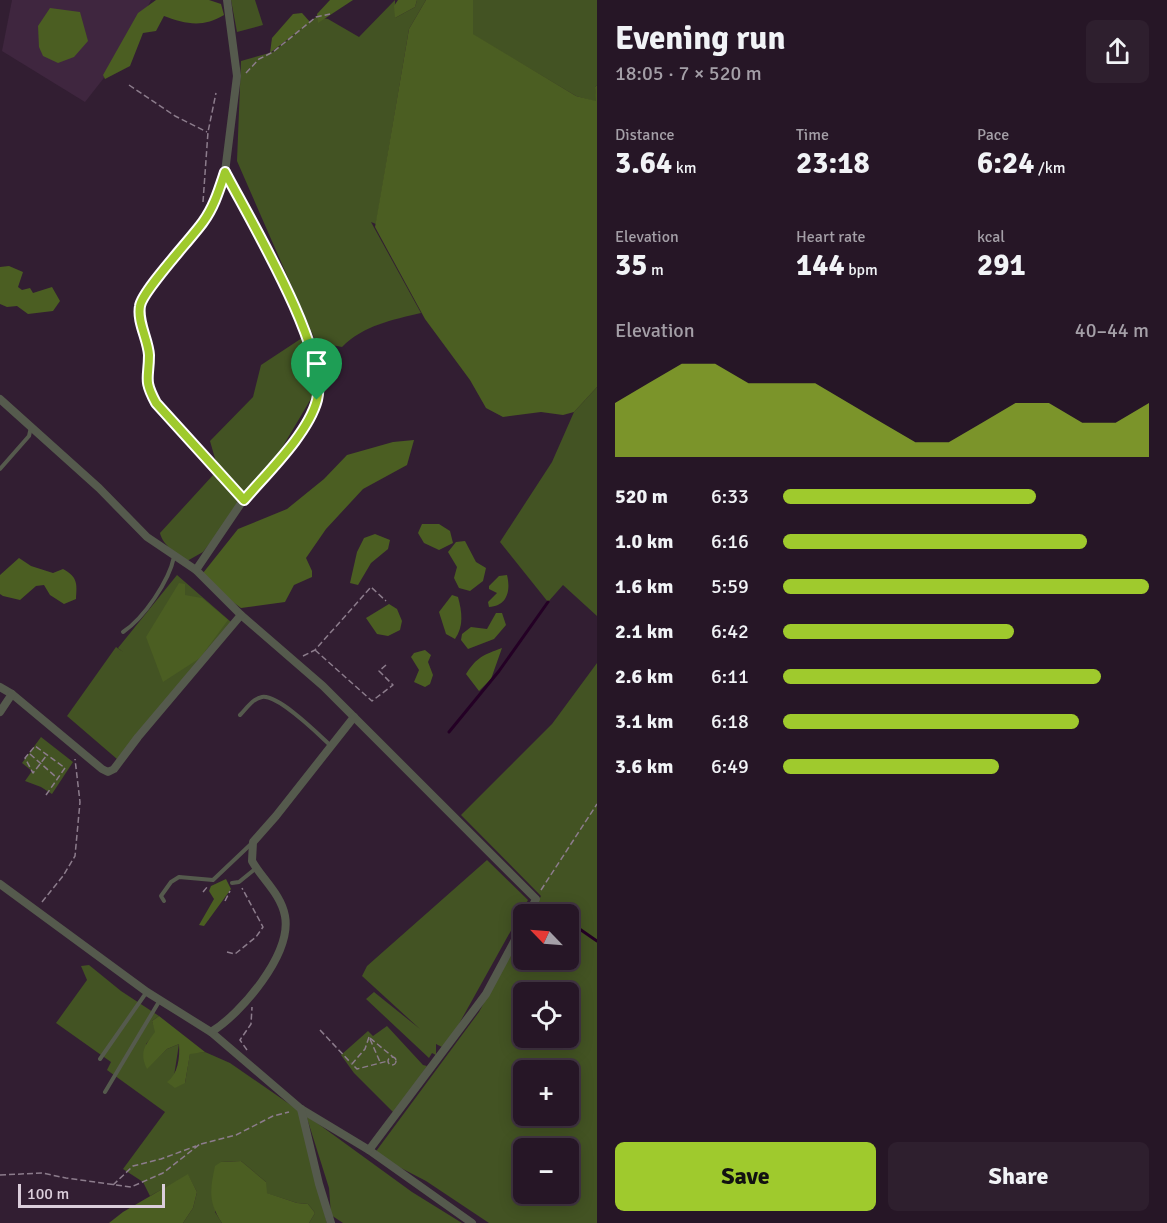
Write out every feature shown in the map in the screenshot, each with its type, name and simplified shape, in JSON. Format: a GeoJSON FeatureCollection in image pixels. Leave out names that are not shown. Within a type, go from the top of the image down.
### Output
{"type":"FeatureCollection","features":[{"type":"Feature","properties":{"kind":"street"},"geometry":{"type":"LineString","coordinates":[[227,0],[237,82],[225,172],[213,208],[149,288],[140,304],[140,319],[149,355],[146,378],[156,403],[244,500]]}},
{"type":"Feature","properties":{"kind":"street"},"geometry":{"type":"LineString","coordinates":[[196,570],[244,500],[292,445],[310,417],[317,400],[319,380],[312,352],[292,300],[225,172]]}},
{"type":"Feature","properties":{"kind":"street"},"geometry":{"type":"LineString","coordinates":[[0,399],[99,488],[147,537],[196,570],[241,615],[294,660],[536,899],[534,904]]}},
{"type":"Feature","properties":{"kind":"street"},"geometry":{"type":"LineString","coordinates":[[0,687],[12,694],[108,772],[114,769],[138,737],[241,615]]}},
{"type":"Feature","properties":{"kind":"street"},"geometry":{"type":"LineString","coordinates":[[0,712],[12,694]]}},
{"type":"Feature","properties":{"kind":"street"},"geometry":{"type":"LineString","coordinates":[[211,1032],[225,1024],[254,991],[284,942],[285,914],[276,894],[256,868],[251,854],[253,842],[354,717]]}},
{"type":"Feature","properties":{"kind":"street"},"geometry":{"type":"LineString","coordinates":[[0,884],[147,992],[211,1032],[301,1109],[369,1150],[472,1223]]}},
{"type":"Feature","properties":{"kind":"street"},"geometry":{"type":"LineString","coordinates":[[369,1150],[486,994],[513,944]]}},
{"type":"Feature","properties":{"kind":"street"},"geometry":{"type":"LineString","coordinates":[[301,1109],[330,1220],[339,1223]]}},
{"type":"Feature","properties":{"kind":"lane"},"geometry":{"type":"LineString","coordinates":[[0,469],[29,436],[31,426]]}},
{"type":"Feature","properties":{"kind":"lane"},"geometry":{"type":"LineString","coordinates":[[123,632],[133,626],[155,596],[171,569],[174,557]]}},
{"type":"Feature","properties":{"kind":"lane"},"geometry":{"type":"LineString","coordinates":[[240,714],[254,701],[264,696],[277,700],[332,746]]}},
{"type":"Feature","properties":{"kind":"lane"},"geometry":{"type":"LineString","coordinates":[[164,901],[161,896],[175,879],[179,877],[213,880],[253,842]]}},
{"type":"Feature","properties":{"kind":"lane"},"geometry":{"type":"LineString","coordinates":[[232,883],[239,882],[256,868]]}},
{"type":"Feature","properties":{"kind":"lane"},"geometry":{"type":"LineString","coordinates":[[100,1059],[147,992]]}},
{"type":"Feature","properties":{"kind":"lane"},"geometry":{"type":"LineString","coordinates":[[105,1092],[160,1000]]}},
{"type":"Feature","properties":{"kind":"path"},"geometry":{"type":"LineString","coordinates":[[237,82],[259,59],[273,52],[316,17],[330,14]]}},
{"type":"Feature","properties":{"kind":"path"},"geometry":{"type":"LineString","coordinates":[[129,85],[175,116],[208,132]]}},
{"type":"Feature","properties":{"kind":"path"},"geometry":{"type":"LineString","coordinates":[[203,203],[208,132],[216,93]]}},
{"type":"Feature","properties":{"kind":"path"},"geometry":{"type":"LineString","coordinates":[[294,660],[315,650],[371,587],[386,601]]}},
{"type":"Feature","properties":{"kind":"path"},"geometry":{"type":"LineString","coordinates":[[315,650],[372,701],[393,685],[379,671],[386,665]]}},
{"type":"Feature","properties":{"kind":"path"},"geometry":{"type":"LineString","coordinates":[[46,795],[65,768],[35,746],[25,758],[33,773],[47,755]]}},
{"type":"Feature","properties":{"kind":"path"},"geometry":{"type":"LineString","coordinates":[[36,910],[63,876],[75,856],[80,802],[74,746]]}},
{"type":"Feature","properties":{"kind":"path"},"geometry":{"type":"LineString","coordinates":[[29,754],[57,778]]}},
{"type":"Feature","properties":{"kind":"path"},"geometry":{"type":"LineString","coordinates":[[536,899],[597,804]]}},
{"type":"Feature","properties":{"kind":"path"},"geometry":{"type":"LineString","coordinates":[[227,952],[235,954],[256,937],[263,927],[239,882]]}},
{"type":"Feature","properties":{"kind":"path"},"geometry":{"type":"LineString","coordinates":[[225,901],[232,883]]}},
{"type":"Feature","properties":{"kind":"path"},"geometry":{"type":"LineString","coordinates":[[252,1058],[240,1040],[251,1023],[254,991]]}},
{"type":"Feature","properties":{"kind":"path"},"geometry":{"type":"LineString","coordinates":[[320,1030],[357,1069],[388,1061],[393,1057]]}},
{"type":"Feature","properties":{"kind":"path"},"geometry":{"type":"LineString","coordinates":[[352,1064],[365,1049],[369,1037]]}},
{"type":"Feature","properties":{"kind":"path"},"geometry":{"type":"LineString","coordinates":[[369,1037],[396,1061],[395,1064],[390,1065],[388,1061]]}},
{"type":"Feature","properties":{"kind":"path"},"geometry":{"type":"LineString","coordinates":[[369,1037],[381,1063]]}},
{"type":"Feature","properties":{"kind":"path"},"geometry":{"type":"LineString","coordinates":[[113,1185],[133,1166],[161,1160],[200,1144],[236,1135],[273,1116],[301,1109]]}},
{"type":"Feature","properties":{"kind":"path"},"geometry":{"type":"LineString","coordinates":[[0,1175],[42,1173],[131,1187],[163,1173],[200,1144]]}},
{"type":"Feature","properties":{"kind":"shaded area"},"geometry":{"type":"Polygon","coordinates":[[[12,0],[151,0],[125,51],[85,102],[2,51],[12,0]]]}},
{"type":"Feature","properties":{"kind":"green space"},"geometry":{"type":"Polygon","coordinates":[[[156,0],[209,0],[221,4],[224,15],[201,23],[179,21],[164,16],[156,31],[143,33],[130,66],[105,79],[103,75],[138,13],[156,0]]]}},
{"type":"Feature","properties":{"kind":"green space"},"geometry":{"type":"Polygon","coordinates":[[[231,0],[255,0],[263,25],[237,32],[231,0]]]}},
{"type":"Feature","properties":{"kind":"green space"},"geometry":{"type":"Polygon","coordinates":[[[330,0],[353,0],[318,23],[317,14],[330,0]]]}},
{"type":"Feature","properties":{"kind":"green space"},"geometry":{"type":"Polygon","coordinates":[[[395,0],[395,18],[415,7],[417,0],[426,0],[409,29],[376,224],[371,222],[421,313],[369,328],[342,347],[316,342],[237,161],[241,61],[273,52],[316,17],[328,19],[359,37],[395,0]]]}},
{"type":"Feature","properties":{"kind":"green space"},"geometry":{"type":"Polygon","coordinates":[[[398,0],[417,0],[415,7],[395,18],[394,6],[398,0]]]}},
{"type":"Feature","properties":{"kind":"green space"},"geometry":{"type":"Polygon","coordinates":[[[426,0],[473,0],[473,34],[576,96],[596,101],[595,87],[597,85],[597,387],[574,412],[563,415],[541,412],[503,417],[486,408],[470,380],[425,319],[375,227],[409,29],[426,0]]]}},
{"type":"Feature","properties":{"kind":"green space"},"geometry":{"type":"Polygon","coordinates":[[[473,0],[597,0],[597,85],[595,87],[597,102],[576,96],[472,34],[473,0]]]}},
{"type":"Feature","properties":{"kind":"green space"},"geometry":{"type":"Polygon","coordinates":[[[50,8],[80,12],[88,41],[74,57],[58,63],[43,56],[39,47],[38,26],[50,8]]]}},
{"type":"Feature","properties":{"kind":"green space"},"geometry":{"type":"Polygon","coordinates":[[[302,13],[310,22],[270,53],[272,38],[293,14],[302,13]]]}},
{"type":"Feature","properties":{"kind":"green space"},"geometry":{"type":"Polygon","coordinates":[[[9,266],[23,272],[18,287],[22,290],[30,288],[33,293],[52,287],[60,301],[53,311],[28,314],[17,306],[7,307],[0,304],[0,267],[9,266]]]}},
{"type":"Feature","properties":{"kind":"green space"},"geometry":{"type":"Polygon","coordinates":[[[302,338],[313,381],[312,397],[276,458],[203,552],[187,561],[167,545],[160,533],[214,474],[216,462],[210,441],[253,397],[261,365],[302,338]]]}},
{"type":"Feature","properties":{"kind":"green space"},"geometry":{"type":"Polygon","coordinates":[[[597,387],[597,616],[563,585],[548,602],[500,542],[552,462],[574,412],[597,387]]]}},
{"type":"Feature","properties":{"kind":"green space"},"geometry":{"type":"Polygon","coordinates":[[[414,440],[407,465],[363,489],[326,529],[306,558],[312,571],[312,577],[294,585],[285,602],[241,608],[211,586],[203,573],[238,529],[287,509],[324,479],[347,455],[393,442],[414,440]]]}},
{"type":"Feature","properties":{"kind":"green space"},"geometry":{"type":"Polygon","coordinates":[[[422,524],[439,524],[450,531],[453,543],[439,550],[424,543],[418,533],[422,524]]]}},
{"type":"Feature","properties":{"kind":"green space"},"geometry":{"type":"Polygon","coordinates":[[[375,534],[390,540],[388,549],[371,563],[358,585],[350,583],[357,552],[364,538],[375,534]]]}},
{"type":"Feature","properties":{"kind":"green space"},"geometry":{"type":"Polygon","coordinates":[[[465,541],[476,562],[486,568],[483,581],[470,591],[459,588],[454,578],[457,567],[448,552],[456,542],[465,541]]]}},
{"type":"Feature","properties":{"kind":"green space"},"geometry":{"type":"Polygon","coordinates":[[[19,558],[31,566],[53,573],[63,569],[68,572],[76,581],[76,599],[64,604],[50,595],[44,585],[36,586],[20,600],[0,594],[0,575],[19,558]]]}},
{"type":"Feature","properties":{"kind":"green space"},"geometry":{"type":"Polygon","coordinates":[[[177,575],[231,622],[117,759],[67,716],[116,647],[123,652],[118,648],[177,575]]]}},
{"type":"Feature","properties":{"kind":"green space"},"geometry":{"type":"Polygon","coordinates":[[[507,575],[508,592],[504,601],[489,607],[488,602],[497,593],[489,589],[489,586],[499,576],[507,575]]]}},
{"type":"Feature","properties":{"kind":"green space"},"geometry":{"type":"Polygon","coordinates":[[[179,583],[185,584],[185,595],[202,598],[228,620],[200,658],[163,682],[146,637],[179,583]]]}},
{"type":"Feature","properties":{"kind":"green space"},"geometry":{"type":"Polygon","coordinates":[[[452,595],[458,597],[461,613],[460,629],[455,639],[446,634],[439,612],[452,595]]]}},
{"type":"Feature","properties":{"kind":"green space"},"geometry":{"type":"Polygon","coordinates":[[[389,604],[397,609],[402,621],[400,630],[388,636],[377,634],[366,618],[389,604]]]}},
{"type":"Feature","properties":{"kind":"green space"},"geometry":{"type":"Polygon","coordinates":[[[496,613],[502,613],[506,625],[494,639],[468,649],[461,640],[462,634],[471,627],[487,629],[496,613]]]}},
{"type":"Feature","properties":{"kind":"green space"},"geometry":{"type":"Polygon","coordinates":[[[502,648],[491,679],[479,691],[466,674],[481,657],[502,648]]]}},
{"type":"Feature","properties":{"kind":"green space"},"geometry":{"type":"Polygon","coordinates":[[[425,650],[431,655],[428,662],[433,675],[430,684],[425,687],[414,682],[419,670],[411,657],[414,653],[425,650]]]}},
{"type":"Feature","properties":{"kind":"green space"},"geometry":{"type":"Polygon","coordinates":[[[597,663],[597,1223],[489,1223],[426,1181],[374,1154],[479,1012],[513,948],[513,970],[579,970],[579,904],[537,904],[541,896],[461,815],[552,724],[597,663]]]}},
{"type":"Feature","properties":{"kind":"green space"},"geometry":{"type":"Polygon","coordinates":[[[41,737],[73,762],[52,794],[25,781],[32,771],[22,763],[41,737]]]}},
{"type":"Feature","properties":{"kind":"green space"},"geometry":{"type":"Polygon","coordinates":[[[487,860],[528,900],[526,904],[513,904],[513,927],[455,1031],[442,1047],[436,1044],[436,1055],[432,1053],[429,1058],[366,999],[374,992],[420,1029],[362,976],[367,966],[487,860]]]}},
{"type":"Feature","properties":{"kind":"green space"},"geometry":{"type":"Polygon","coordinates":[[[226,879],[231,889],[204,926],[199,925],[214,899],[209,891],[211,886],[226,879]]]}},
{"type":"Feature","properties":{"kind":"green space"},"geometry":{"type":"Polygon","coordinates":[[[89,965],[121,991],[159,1016],[152,1021],[156,1032],[146,1044],[147,1068],[167,1049],[179,1044],[174,1076],[185,1083],[190,1053],[205,1052],[230,1063],[298,1110],[327,1223],[309,1223],[315,1213],[308,1204],[297,1203],[266,1193],[266,1182],[241,1161],[221,1162],[215,1212],[222,1223],[183,1223],[193,1208],[197,1192],[188,1175],[150,1196],[143,1182],[123,1169],[165,1112],[107,1070],[111,1062],[56,1023],[87,980],[81,966],[89,965]]]}},
{"type":"Feature","properties":{"kind":"green space"},"geometry":{"type":"Polygon","coordinates":[[[159,1016],[205,1052],[190,1054],[185,1083],[175,1088],[167,1082],[174,1075],[178,1065],[179,1044],[167,1049],[147,1069],[143,1058],[146,1045],[155,1032],[152,1021],[159,1016]]]}},
{"type":"Feature","properties":{"kind":"green space"},"geometry":{"type":"Polygon","coordinates":[[[387,1026],[423,1065],[427,1066],[395,1114],[354,1073],[341,1055],[368,1031],[373,1036],[387,1026]]]}},
{"type":"Feature","properties":{"kind":"green space"},"geometry":{"type":"Polygon","coordinates":[[[306,1115],[412,1192],[462,1223],[343,1223],[331,1215],[329,1188],[306,1115]]]}},
{"type":"Feature","properties":{"kind":"green space"},"geometry":{"type":"Polygon","coordinates":[[[241,1161],[266,1182],[267,1193],[297,1203],[308,1204],[315,1213],[309,1223],[222,1223],[214,1209],[211,1196],[215,1166],[221,1162],[241,1161]]]}},
{"type":"Feature","properties":{"kind":"green space"},"geometry":{"type":"Polygon","coordinates":[[[188,1174],[197,1192],[193,1208],[183,1223],[109,1223],[123,1212],[188,1174]]]}},
{"type":"Feature","properties":{"kind":"waterway"},"geometry":{"type":"LineString","coordinates":[[449,732],[499,671],[548,602]]}},
{"type":"Feature","properties":{"kind":"waterway"},"geometry":{"type":"LineString","coordinates":[[579,929],[597,941]]}},
{"type":"Feature","properties":{"kind":"route"},"geometry":{"type":"LineString","coordinates":[[225,172],[292,300],[312,352],[319,380],[317,400],[310,417],[292,445],[244,500],[156,403],[149,390],[146,378],[149,355],[140,319],[140,304],[149,288],[213,208],[225,172]]}}]}
